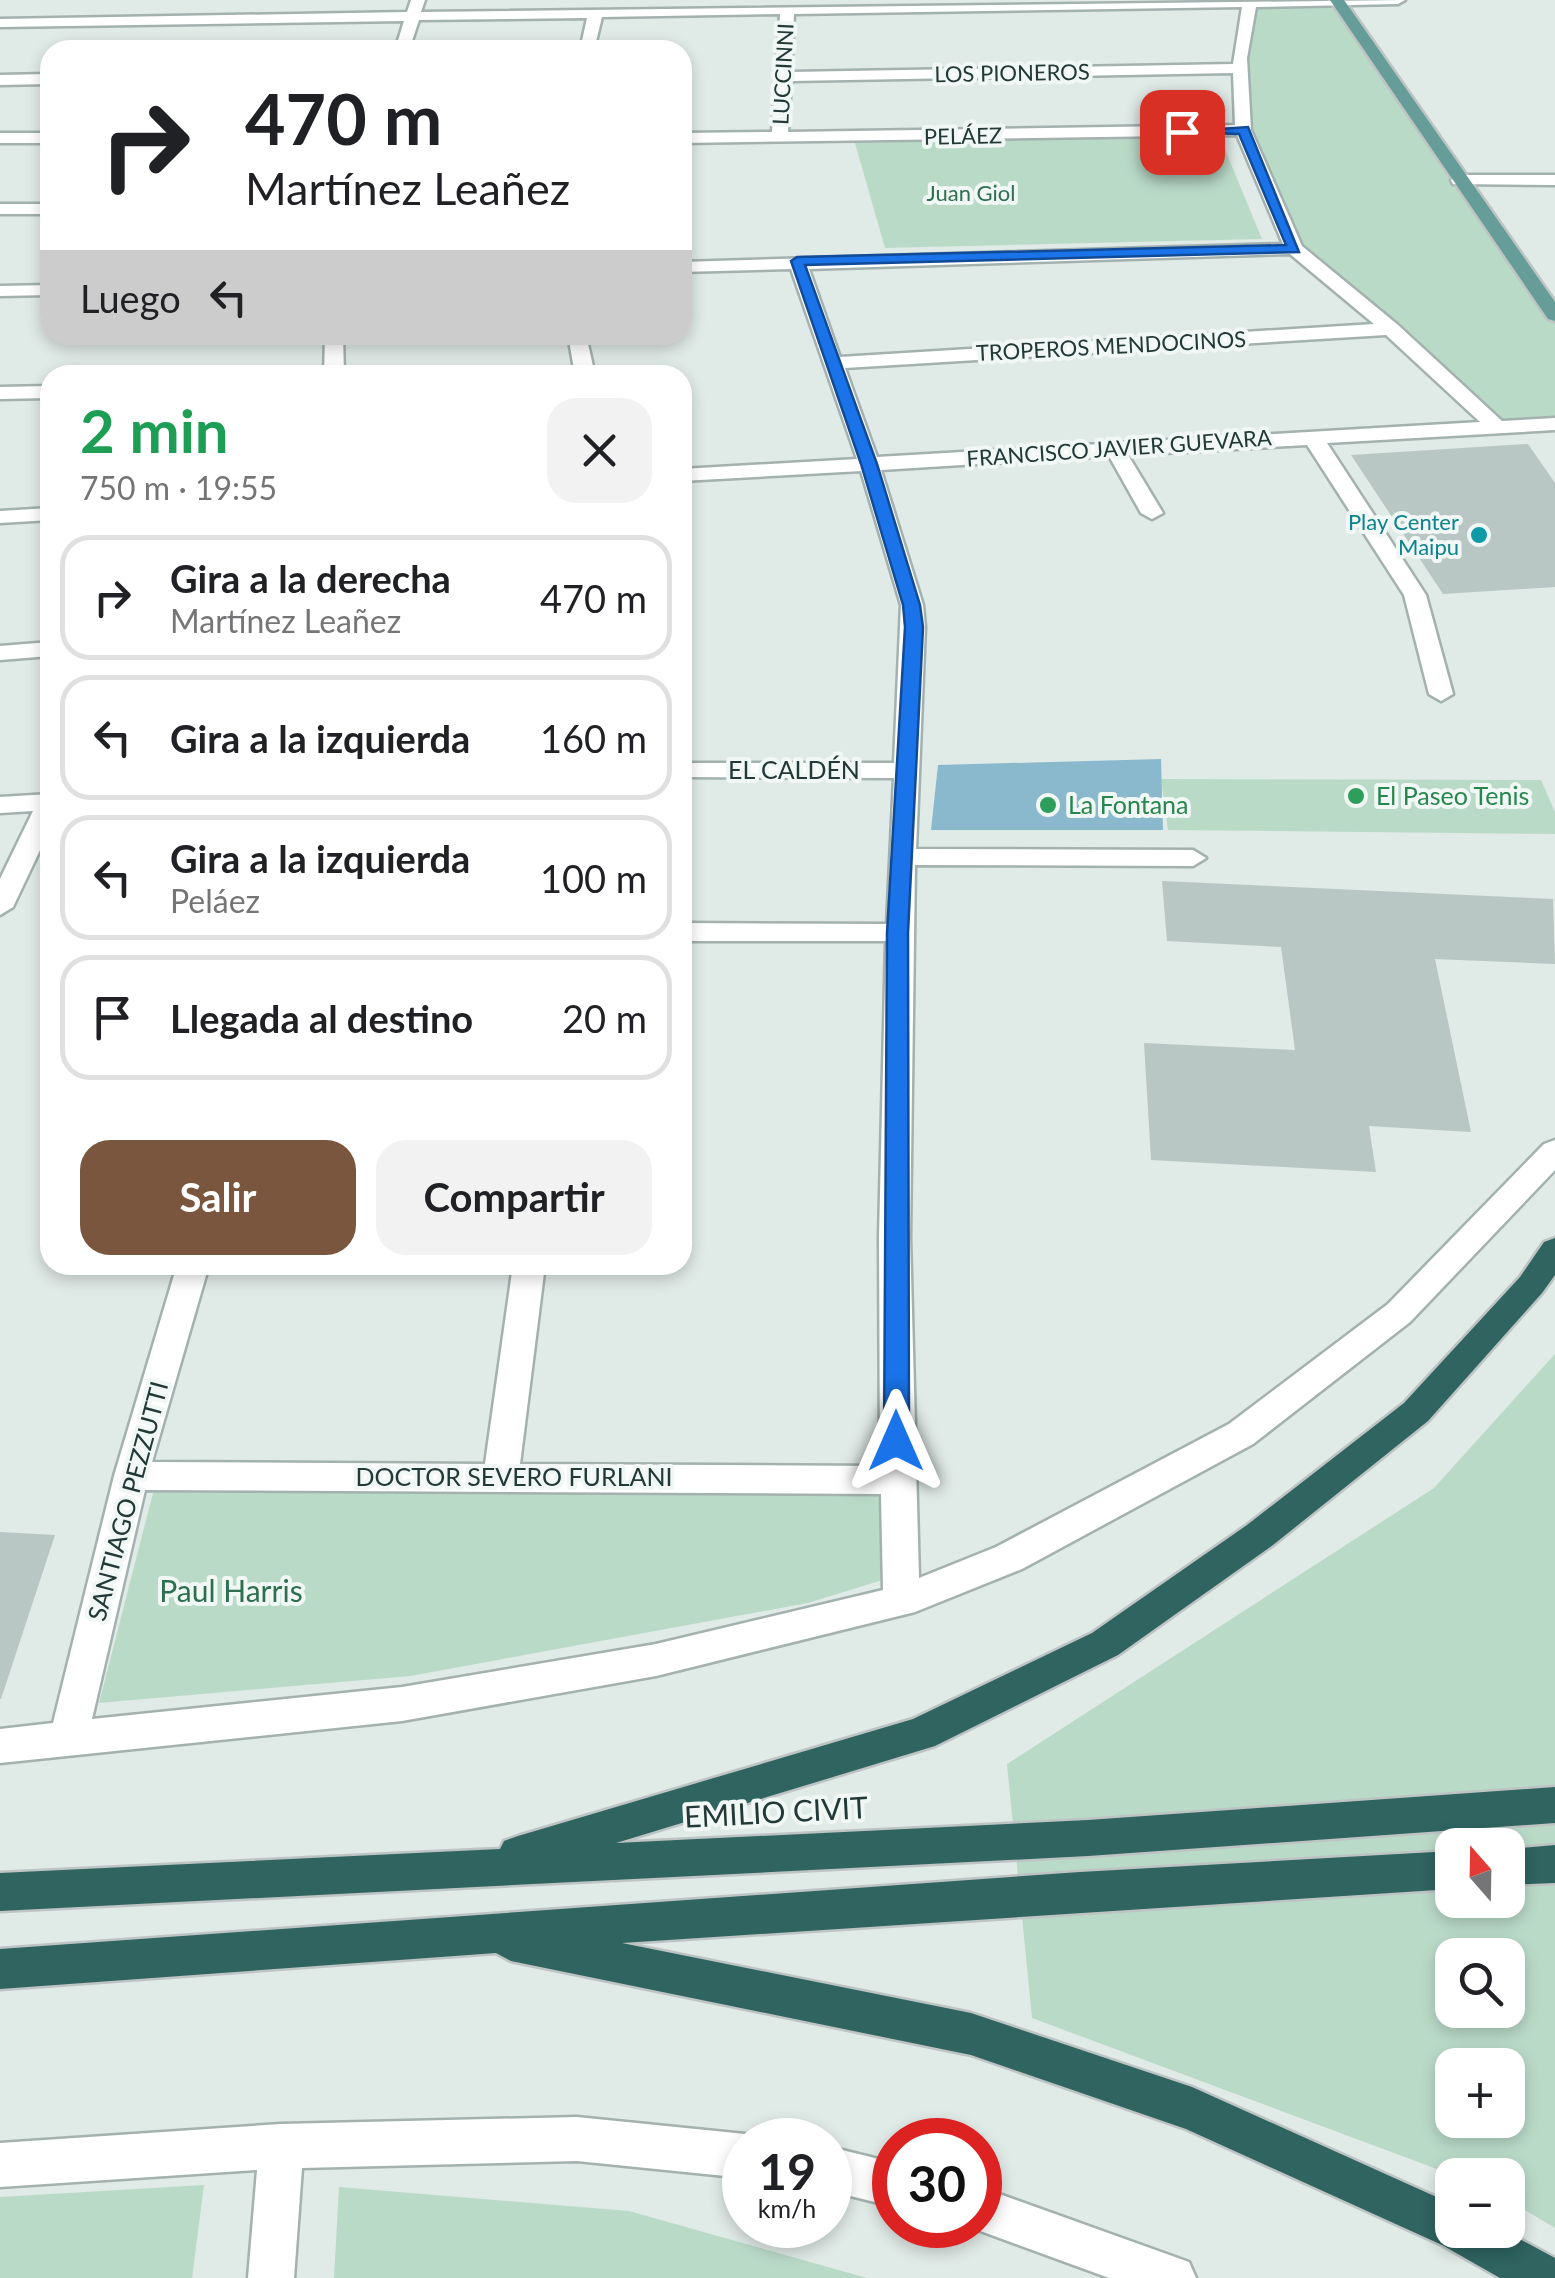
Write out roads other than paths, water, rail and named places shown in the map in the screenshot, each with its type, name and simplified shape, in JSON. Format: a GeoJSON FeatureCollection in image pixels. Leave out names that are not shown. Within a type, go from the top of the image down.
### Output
{"type":"FeatureCollection","features":[{"type":"Feature","properties":{"kind":"highway"},"geometry":{"type":"LineString","coordinates":[[470,1868],[921,1734],[1104,1644],[1260,1535],[1416,1412],[1531,1285],[1555,1250]]}},
{"type":"Feature","properties":{"kind":"highway","name":"EMILIO CIVIT"},"geometry":{"type":"LineString","coordinates":[[10,1890],[1088,1838],[1538,1806]]}},
{"type":"Feature","properties":{"kind":"highway"},"geometry":{"type":"LineString","coordinates":[[0,1972],[474,1933],[1435,1871]]}},
{"type":"Feature","properties":{"kind":"highway"},"geometry":{"type":"LineString","coordinates":[[474,1933],[970,2034],[1192,2109],[1435,2219]]}},
{"type":"Feature","properties":{"kind":"highway"},"geometry":{"type":"LineString","coordinates":[[1491,2248],[1545,2278]]}},
{"type":"Feature","properties":{"kind":"main road"},"geometry":{"type":"LineString","coordinates":[[1338,0],[1555,316]]}},
{"type":"Feature","properties":{"kind":"street"},"geometry":{"type":"LineString","coordinates":[[0,23],[418,7],[596,12],[659,6],[787,10],[1398,0]]}},
{"type":"Feature","properties":{"kind":"street"},"geometry":{"type":"LineString","coordinates":[[1250,3],[1240,68],[1243,130],[1294,249],[1391,329],[1496,426]]}},
{"type":"Feature","properties":{"kind":"street"},"geometry":{"type":"LineString","coordinates":[[406,40],[418,7]]}},
{"type":"Feature","properties":{"kind":"street","name":"LUCCINNI"},"geometry":{"type":"LineString","coordinates":[[780,139],[787,10]]}},
{"type":"Feature","properties":{"kind":"street"},"geometry":{"type":"LineString","coordinates":[[589,40],[596,12]]}},
{"type":"Feature","properties":{"kind":"street","name":"LOS PIONEROS"},"geometry":{"type":"LineString","coordinates":[[783,78],[1240,68]]}},
{"type":"Feature","properties":{"kind":"street"},"geometry":{"type":"LineString","coordinates":[[0,80],[40,79]]}},
{"type":"Feature","properties":{"kind":"street","name":"PELÁEZ"},"geometry":{"type":"LineString","coordinates":[[692,138],[1243,130]]}},
{"type":"Feature","properties":{"kind":"street"},"geometry":{"type":"LineString","coordinates":[[0,138],[40,138]]}},
{"type":"Feature","properties":{"kind":"street"},"geometry":{"type":"LineString","coordinates":[[1459,180],[1555,180]]}},
{"type":"Feature","properties":{"kind":"street"},"geometry":{"type":"LineString","coordinates":[[0,209],[40,208]]}},
{"type":"Feature","properties":{"kind":"street"},"geometry":{"type":"LineString","coordinates":[[692,266],[1294,249]]}},
{"type":"Feature","properties":{"kind":"street"},"geometry":{"type":"LineString","coordinates":[[797,261],[869,464],[912,605],[898,933],[896,1480],[902,1601]]}},
{"type":"Feature","properties":{"kind":"street"},"geometry":{"type":"LineString","coordinates":[[0,291],[40,290]]}},
{"type":"Feature","properties":{"kind":"street","name":"TROPEROS MENDOCINOS"},"geometry":{"type":"LineString","coordinates":[[831,363],[1391,329]]}},
{"type":"Feature","properties":{"kind":"street"},"geometry":{"type":"LineString","coordinates":[[0,392],[40,392]]}},
{"type":"Feature","properties":{"kind":"street","name":"FRANCISCO JAVIER GUEVARA"},"geometry":{"type":"LineString","coordinates":[[692,474],[1555,424]]}},
{"type":"Feature","properties":{"kind":"street"},"geometry":{"type":"LineString","coordinates":[[1312,436],[1414,595],[1441,694]]}},
{"type":"Feature","properties":{"kind":"street"},"geometry":{"type":"LineString","coordinates":[[1114,448],[1152,513]]}},
{"type":"Feature","properties":{"kind":"street"},"geometry":{"type":"LineString","coordinates":[[0,517],[40,515]]}},
{"type":"Feature","properties":{"kind":"street"},"geometry":{"type":"LineString","coordinates":[[0,653],[40,650]]}},
{"type":"Feature","properties":{"kind":"street","name":"EL CALDÉN"},"geometry":{"type":"LineString","coordinates":[[692,770],[905,771]]}},
{"type":"Feature","properties":{"kind":"street"},"geometry":{"type":"LineString","coordinates":[[0,805],[40,803]]}},
{"type":"Feature","properties":{"kind":"street"},"geometry":{"type":"LineString","coordinates":[[0,906],[40,823]]}},
{"type":"Feature","properties":{"kind":"street"},"geometry":{"type":"LineString","coordinates":[[901,857],[1193,858]]}},
{"type":"Feature","properties":{"kind":"street"},"geometry":{"type":"LineString","coordinates":[[692,932],[898,933]]}},
{"type":"Feature","properties":{"kind":"street"},"geometry":{"type":"LineString","coordinates":[[0,1746],[422,1700],[656,1660],[902,1601],[1009,1558],[1241,1434],[1399,1313],[1555,1151]]}},
{"type":"Feature","properties":{"kind":"street","name":"SANTIAGO PEZZUTTI"},"geometry":{"type":"LineString","coordinates":[[69,1738],[131,1476],[190,1275]]}},
{"type":"Feature","properties":{"kind":"street"},"geometry":{"type":"LineString","coordinates":[[501,1476],[528,1275]]}},
{"type":"Feature","properties":{"kind":"street","name":"DOCTOR SEVERO FURLANI"},"geometry":{"type":"LineString","coordinates":[[131,1476],[896,1480]]}},
{"type":"Feature","properties":{"kind":"street"},"geometry":{"type":"LineString","coordinates":[[0,2165],[281,2146],[577,2139],[722,2154]]}},
{"type":"Feature","properties":{"kind":"street"},"geometry":{"type":"LineString","coordinates":[[270,2278],[281,2146]]}},
{"type":"Feature","properties":{"kind":"street"},"geometry":{"type":"LineString","coordinates":[[1002,2216],[1173,2278]]}},
{"type":"Feature","properties":{"kind":"water","name":"La Fontana"},"geometry":{"type":"Polygon","coordinates":[[[1161,759],[1163,830],[931,830],[938,765],[1161,759]]]}},
{"type":"Feature","properties":{"kind":"place","name":"Play Center Maipu"},"geometry":{"type":"Point","coordinates":[1479,535]}},
{"type":"Feature","properties":{"kind":"place","name":"El Paseo Tenis"},"geometry":{"type":"Point","coordinates":[1356,796]}},
{"type":"Feature","properties":{"kind":"place","name":"La Fontana"},"geometry":{"type":"Point","coordinates":[1048,805]}},
{"type":"Feature","properties":{"kind":"park label","name":"Juan Giol"},"geometry":{"type":"Point","coordinates":[971,193]}},
{"type":"Feature","properties":{"kind":"park label","name":"Paul Harris"},"geometry":{"type":"Point","coordinates":[231,1592]}}]}
